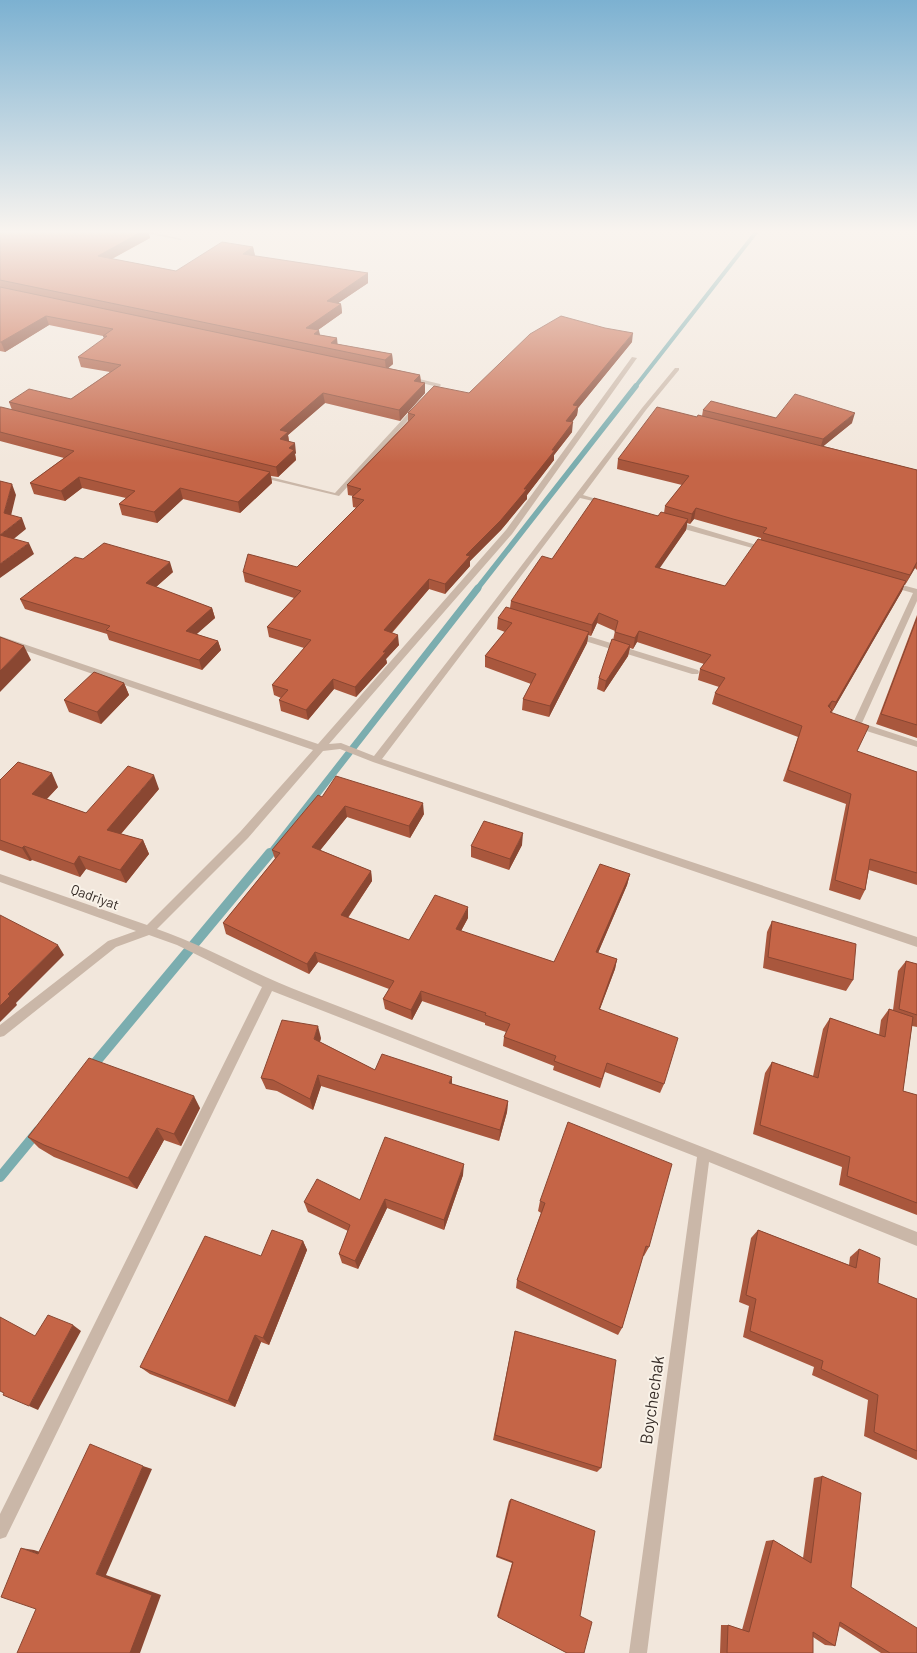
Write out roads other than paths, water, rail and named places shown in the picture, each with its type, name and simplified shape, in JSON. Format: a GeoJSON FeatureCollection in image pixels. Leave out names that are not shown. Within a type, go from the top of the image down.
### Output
{"type":"FeatureCollection","features":[{"type":"Feature","properties":{"kind":"street"},"geometry":{"type":"LineString","coordinates":[[0,1032],[112,944],[148,931],[244,835],[509,532],[634,358]]}},
{"type":"Feature","properties":{"kind":"street"},"geometry":{"type":"LineString","coordinates":[[376,760],[496,612],[579,496],[648,410],[677,370]]}},
{"type":"Feature","properties":{"kind":"street"},"geometry":{"type":"LineString","coordinates":[[253,474],[337,495],[438,385],[401,376]]}},
{"type":"Feature","properties":{"kind":"street"},"geometry":{"type":"LineString","coordinates":[[579,496],[610,505]]}},
{"type":"Feature","properties":{"kind":"street"},"geometry":{"type":"LineString","coordinates":[[664,520],[771,550]]}},
{"type":"Feature","properties":{"kind":"street"},"geometry":{"type":"LineString","coordinates":[[857,725],[917,592],[886,583]]}},
{"type":"Feature","properties":{"kind":"street"},"geometry":{"type":"LineString","coordinates":[[567,633],[695,672]]}},
{"type":"Feature","properties":{"kind":"street"},"geometry":{"type":"LineString","coordinates":[[0,639],[319,748],[341,746],[360,752],[376,760],[917,942]]}},
{"type":"Feature","properties":{"kind":"street"},"geometry":{"type":"LineString","coordinates":[[843,720],[917,744]]}},
{"type":"Feature","properties":{"kind":"street","name":"Qadriyat"},"geometry":{"type":"LineString","coordinates":[[0,878],[181,942],[269,985],[704,1152],[917,1239]]}},
{"type":"Feature","properties":{"kind":"street"},"geometry":{"type":"LineString","coordinates":[[0,1531],[269,985]]}},
{"type":"Feature","properties":{"kind":"street","name":"Boychechak"},"geometry":{"type":"LineString","coordinates":[[638,1653],[704,1152]]}},
{"type":"Feature","properties":{"kind":"waterway"},"geometry":{"type":"LineString","coordinates":[[635,387],[697,308]]}},
{"type":"Feature","properties":{"kind":"waterway"},"geometry":{"type":"LineString","coordinates":[[477,589],[636,386]]}},
{"type":"Feature","properties":{"kind":"waterway"},"geometry":{"type":"LineString","coordinates":[[270,854],[478,588]]}},
{"type":"Feature","properties":{"kind":"waterway"},"geometry":{"type":"LineString","coordinates":[[90,1069],[270,853]]}},
{"type":"Feature","properties":{"kind":"waterway"},"geometry":{"type":"LineString","coordinates":[[0,1177],[38,1131]]}}]}
